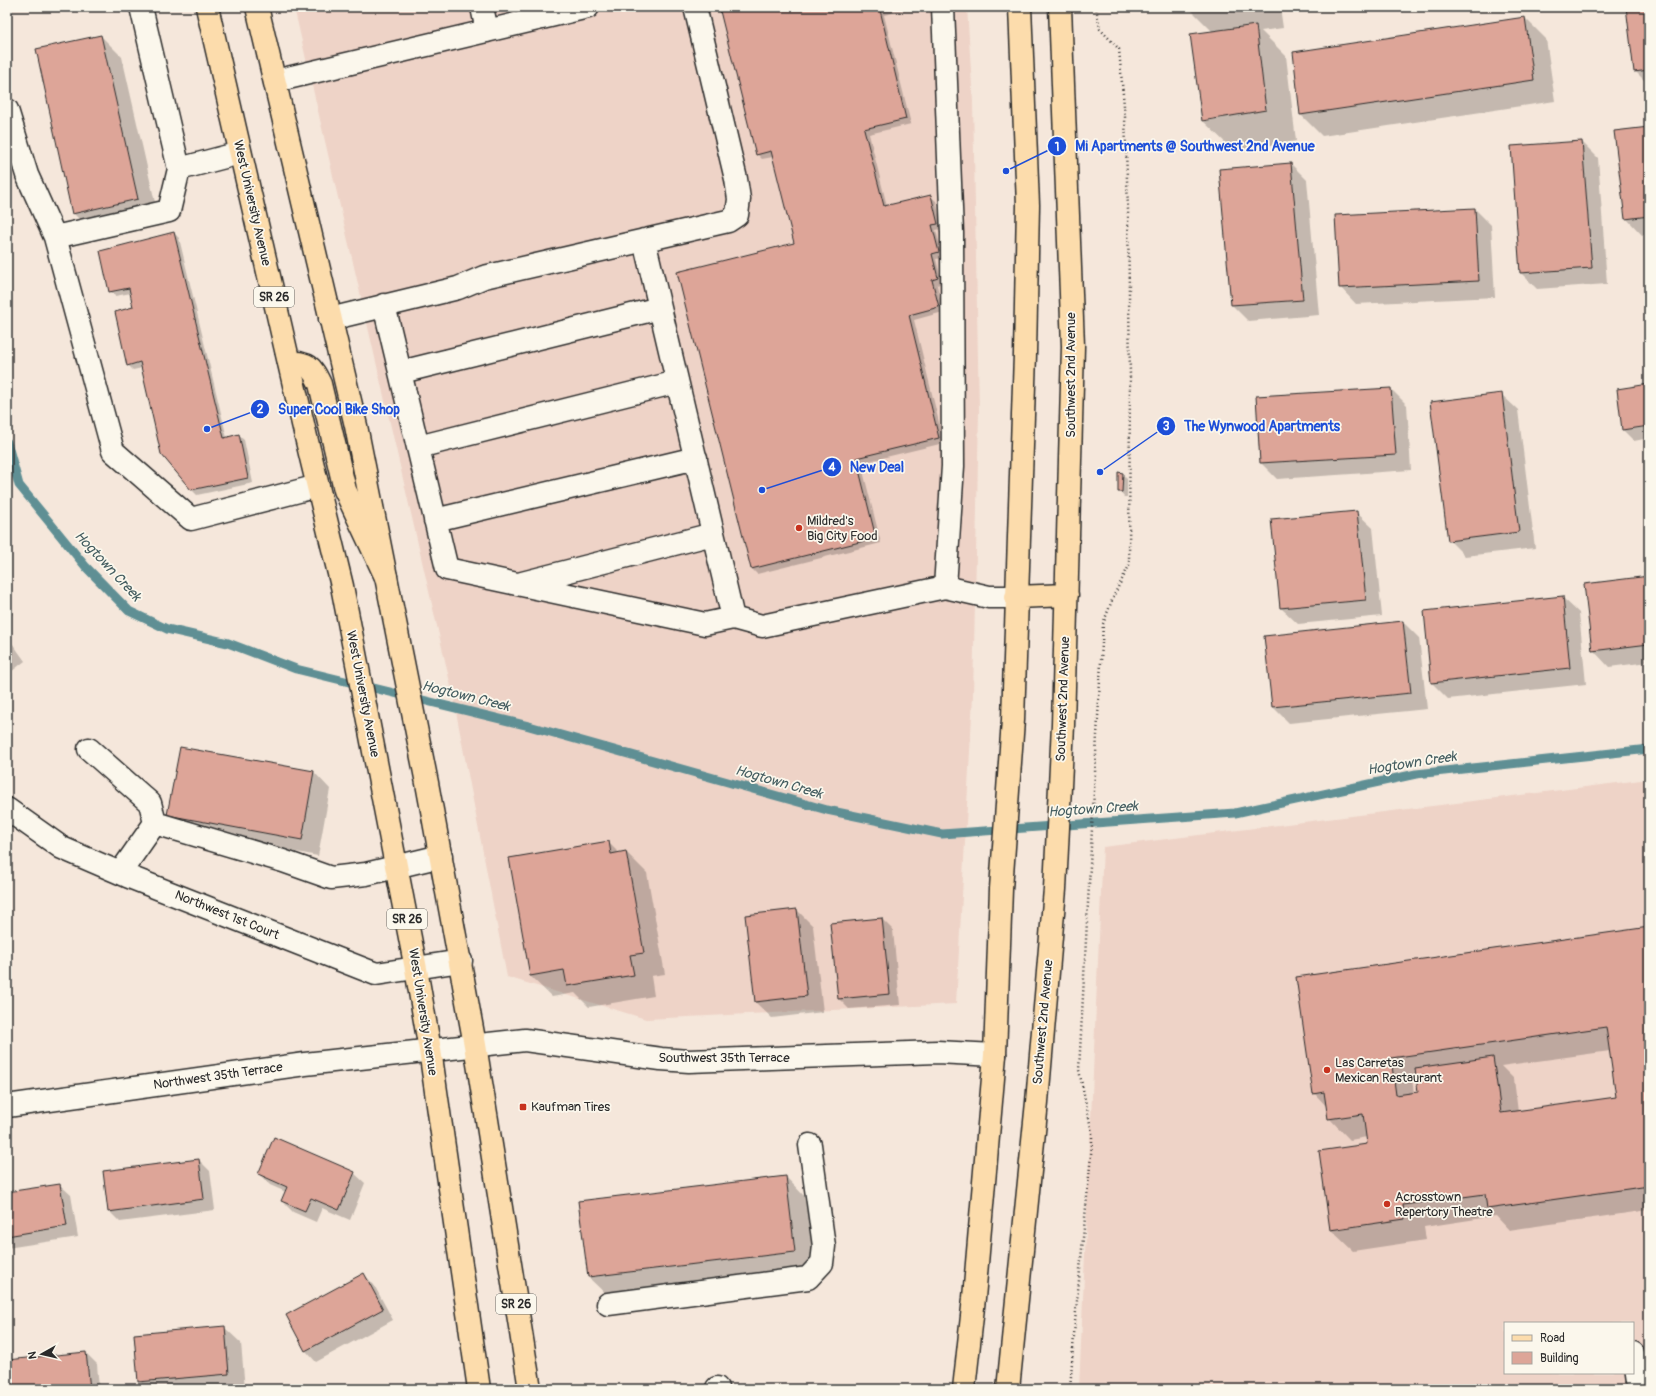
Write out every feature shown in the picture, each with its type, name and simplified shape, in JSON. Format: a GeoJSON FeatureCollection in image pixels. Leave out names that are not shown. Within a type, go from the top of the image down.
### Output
{"type":"FeatureCollection","features":[{"type":"Feature","properties":{"kind":"main road","name":"West University Avenue"},"geometry":{"type":"LineString","coordinates":[[207,7],[342,586],[397,866],[430,1050],[479,1389]]}},
{"type":"Feature","properties":{"kind":"main road","name":"SR 26"},"geometry":{"type":"LineString","coordinates":[[257,7],[356,426],[427,783],[461,962],[530,1389]]}},
{"type":"Feature","properties":{"kind":"main road"},"geometry":{"type":"LineString","coordinates":[[964,1389],[974,1298],[995,1055],[1001,890],[1013,720],[1016,597],[1026,354],[1028,204],[1020,7]]}},
{"type":"Feature","properties":{"kind":"main road","name":"Southwest 2nd Avenue"},"geometry":{"type":"LineString","coordinates":[[1008,1389],[1037,1102],[1055,890],[1063,725],[1074,346],[1060,7]]}},
{"type":"Feature","properties":{"kind":"main road"},"geometry":{"type":"LineString","coordinates":[[289,362],[305,364],[314,371],[320,384],[345,490],[386,577]]}},
{"type":"Feature","properties":{"kind":"main road"},"geometry":{"type":"LineString","coordinates":[[1016,597],[1067,595]]}},
{"type":"Feature","properties":{"kind":"street"},"geometry":{"type":"LineString","coordinates":[[55,237],[169,211],[179,169],[141,7]]}},
{"type":"Feature","properties":{"kind":"street"},"geometry":{"type":"LineString","coordinates":[[482,7],[487,31]]}},
{"type":"Feature","properties":{"kind":"street"},"geometry":{"type":"LineString","coordinates":[[275,81],[588,7]]}},
{"type":"Feature","properties":{"kind":"street"},"geometry":{"type":"LineString","coordinates":[[330,318],[458,288],[484,278],[728,221],[737,214],[739,199],[736,179],[695,7]]}},
{"type":"Feature","properties":{"kind":"street"},"geometry":{"type":"LineString","coordinates":[[943,7],[952,233],[952,466],[945,587]]}},
{"type":"Feature","properties":{"kind":"street"},"geometry":{"type":"LineString","coordinates":[[7,110],[27,174],[55,237],[113,451],[191,519],[318,486]]}},
{"type":"Feature","properties":{"kind":"street"},"geometry":{"type":"LineString","coordinates":[[179,169],[240,152]]}},
{"type":"Feature","properties":{"kind":"street"},"geometry":{"type":"LineString","coordinates":[[644,240],[733,618]]}},
{"type":"Feature","properties":{"kind":"street"},"geometry":{"type":"LineString","coordinates":[[384,305],[447,569],[705,624],[733,618],[762,626],[945,587],[989,598],[1016,597]]}},
{"type":"Feature","properties":{"kind":"street"},"geometry":{"type":"LineString","coordinates":[[401,372],[660,308]]}},
{"type":"Feature","properties":{"kind":"street"},"geometry":{"type":"LineString","coordinates":[[418,447],[677,382]]}},
{"type":"Feature","properties":{"kind":"street"},"geometry":{"type":"LineString","coordinates":[[436,520],[696,458]]}},
{"type":"Feature","properties":{"kind":"street"},"geometry":{"type":"LineString","coordinates":[[517,584],[714,534]]}},
{"type":"Feature","properties":{"kind":"street"},"geometry":{"type":"LineString","coordinates":[[89,749],[150,803],[155,824],[120,873]]}},
{"type":"Feature","properties":{"kind":"street","name":"Northwest 1st Court"},"geometry":{"type":"LineString","coordinates":[[7,808],[62,848],[120,873],[376,974],[461,962]]}},
{"type":"Feature","properties":{"kind":"street"},"geometry":{"type":"LineString","coordinates":[[155,824],[283,861],[331,878],[366,874],[441,856]]}},
{"type":"Feature","properties":{"kind":"street","name":"Southwest 35th Terrace"},"geometry":{"type":"LineString","coordinates":[[430,1050],[525,1040],[661,1059],[689,1061],[937,1052],[995,1055]]}},
{"type":"Feature","properties":{"kind":"street","name":"Northwest 35th Terrace"},"geometry":{"type":"LineString","coordinates":[[7,1106],[305,1064],[430,1050]]}},
{"type":"Feature","properties":{"kind":"street"},"geometry":{"type":"LineString","coordinates":[[608,1304],[808,1278],[822,1263],[824,1246],[810,1145]]}},
{"type":"Feature","properties":{"kind":"street"},"geometry":{"type":"LineString","coordinates":[[1634,1361],[1638,1389]]}},
{"type":"Feature","properties":{"kind":"path"},"geometry":{"type":"LineString","coordinates":[[1070,1389],[1092,1144],[1092,1133],[1079,1070],[1103,624],[1114,595],[1129,566],[1130,379],[1128,210],[1125,117],[1119,49],[1100,29],[1096,7]]}},
{"type":"Feature","properties":{"kind":"shaded area"},"geometry":{"type":"Polygon","coordinates":[[[294,7],[967,7],[973,102],[979,411],[973,697],[956,1004],[646,1019],[507,977],[452,691],[294,7]]]}},
{"type":"Feature","properties":{"kind":"shaded area"},"geometry":{"type":"Polygon","coordinates":[[[1649,779],[1649,1389],[1079,1389],[1103,847],[1649,779]]]}},
{"type":"Feature","properties":{"kind":"building"},"geometry":{"type":"Polygon","coordinates":[[[719,7],[894,7],[880,10],[906,119],[864,129],[884,206],[931,195],[938,224],[932,225],[939,252],[932,254],[938,278],[932,280],[939,307],[909,315],[939,438],[856,458],[876,538],[751,569],[677,272],[794,243],[771,151],[756,155],[719,7]]]}},
{"type":"Feature","properties":{"kind":"building"},"geometry":{"type":"Polygon","coordinates":[[[1626,7],[1649,7],[1649,70],[1634,72],[1626,7]]]}},
{"type":"Feature","properties":{"kind":"building"},"geometry":{"type":"Polygon","coordinates":[[[1525,17],[1534,80],[1300,115],[1293,52],[1525,17]]]}},
{"type":"Feature","properties":{"kind":"building"},"geometry":{"type":"Polygon","coordinates":[[[1256,25],[1266,110],[1202,121],[1190,34],[1256,25]]]}},
{"type":"Feature","properties":{"kind":"building"},"geometry":{"type":"Polygon","coordinates":[[[101,35],[138,199],[72,214],[36,49],[101,35]]]}},
{"type":"Feature","properties":{"kind":"building"},"geometry":{"type":"Polygon","coordinates":[[[1649,127],[1649,216],[1625,219],[1614,131],[1649,127]]]}},
{"type":"Feature","properties":{"kind":"building"},"geometry":{"type":"Polygon","coordinates":[[[1582,141],[1592,268],[1520,273],[1511,146],[1582,141]]]}},
{"type":"Feature","properties":{"kind":"building"},"geometry":{"type":"Polygon","coordinates":[[[1291,163],[1303,300],[1231,305],[1219,169],[1291,163]]]}},
{"type":"Feature","properties":{"kind":"building"},"geometry":{"type":"Polygon","coordinates":[[[1475,208],[1479,281],[1339,288],[1335,215],[1475,208]]]}},
{"type":"Feature","properties":{"kind":"building"},"geometry":{"type":"Polygon","coordinates":[[[174,232],[224,438],[239,434],[248,478],[191,490],[161,454],[140,362],[127,366],[115,312],[133,307],[129,288],[109,292],[100,251],[174,232]]]}},
{"type":"Feature","properties":{"kind":"building"},"geometry":{"type":"Polygon","coordinates":[[[1649,384],[1649,426],[1622,430],[1617,389],[1649,384]]]}},
{"type":"Feature","properties":{"kind":"building"},"geometry":{"type":"Polygon","coordinates":[[[1391,388],[1396,455],[1260,463],[1256,396],[1391,388]]]}},
{"type":"Feature","properties":{"kind":"building"},"geometry":{"type":"Polygon","coordinates":[[[1502,393],[1519,532],[1448,541],[1430,402],[1502,393]]]}},
{"type":"Feature","properties":{"kind":"building"},"geometry":{"type":"Polygon","coordinates":[[[1118,472],[1123,473],[1122,492],[1118,492],[1118,472]]]}},
{"type":"Feature","properties":{"kind":"building"},"geometry":{"type":"Polygon","coordinates":[[[1357,511],[1366,600],[1280,608],[1271,519],[1357,511]]]}},
{"type":"Feature","properties":{"kind":"building"},"geometry":{"type":"Polygon","coordinates":[[[1649,576],[1649,644],[1592,651],[1584,584],[1649,576]]]}},
{"type":"Feature","properties":{"kind":"building"},"geometry":{"type":"Polygon","coordinates":[[[1563,596],[1570,668],[1431,683],[1424,611],[1563,596]]]}},
{"type":"Feature","properties":{"kind":"building"},"geometry":{"type":"Polygon","coordinates":[[[1403,621],[1411,693],[1272,707],[1264,636],[1403,621]]]}},
{"type":"Feature","properties":{"kind":"building"},"geometry":{"type":"Polygon","coordinates":[[[180,747],[314,771],[302,840],[167,815],[180,747]]]}},
{"type":"Feature","properties":{"kind":"building"},"geometry":{"type":"Polygon","coordinates":[[[609,841],[611,854],[626,851],[644,953],[630,955],[634,975],[567,986],[564,970],[530,976],[509,858],[609,841]]]}},
{"type":"Feature","properties":{"kind":"building"},"geometry":{"type":"Polygon","coordinates":[[[797,909],[807,996],[755,1002],[745,915],[797,909]]]}},
{"type":"Feature","properties":{"kind":"building"},"geometry":{"type":"Polygon","coordinates":[[[882,918],[890,994],[838,999],[830,923],[882,918]]]}},
{"type":"Feature","properties":{"kind":"building"},"geometry":{"type":"Polygon","coordinates":[[[1649,927],[1649,1186],[1487,1209],[1485,1194],[1403,1205],[1405,1219],[1330,1230],[1319,1151],[1367,1144],[1363,1114],[1328,1119],[1324,1092],[1313,1094],[1296,977],[1649,927]],[[1606,1027],[1391,1058],[1396,1095],[1418,1092],[1415,1068],[1493,1057],[1501,1113],[1616,1097],[1606,1027]]]}},
{"type":"Feature","properties":{"kind":"building"},"geometry":{"type":"Polygon","coordinates":[[[274,1137],[355,1172],[339,1210],[311,1198],[305,1211],[281,1201],[287,1187],[258,1174],[274,1137]]]}},
{"type":"Feature","properties":{"kind":"building"},"geometry":{"type":"Polygon","coordinates":[[[199,1159],[204,1199],[108,1212],[103,1171],[199,1159]]]}},
{"type":"Feature","properties":{"kind":"building"},"geometry":{"type":"Polygon","coordinates":[[[786,1176],[795,1252],[588,1277],[578,1201],[786,1176]]]}},
{"type":"Feature","properties":{"kind":"building"},"geometry":{"type":"Polygon","coordinates":[[[60,1184],[67,1226],[7,1236],[7,1192],[60,1184]]]}},
{"type":"Feature","properties":{"kind":"building"},"geometry":{"type":"Polygon","coordinates":[[[364,1273],[383,1309],[305,1351],[286,1315],[364,1273]]]}},
{"type":"Feature","properties":{"kind":"building"},"geometry":{"type":"Polygon","coordinates":[[[225,1326],[229,1374],[138,1382],[134,1334],[225,1326]]]}},
{"type":"Feature","properties":{"kind":"building"},"geometry":{"type":"Polygon","coordinates":[[[86,1352],[90,1389],[7,1389],[7,1360],[86,1352]]]}},
{"type":"Feature","properties":{"kind":"waterway","name":"Hogtown Creek"},"geometry":{"type":"LineString","coordinates":[[7,442],[19,485],[86,567],[129,611],[167,629],[228,643],[296,669],[529,726],[827,810],[942,834],[1235,813],[1416,774],[1649,749]]}},
{"type":"Feature","properties":{"kind":"place","name":"Mi Apartments @ Southwest 2nd Avenue"},"geometry":{"type":"Point","coordinates":[1006,171]}},
{"type":"Feature","properties":{"kind":"place","name":"Super Cool Bike Shop"},"geometry":{"type":"Point","coordinates":[207,429]}},
{"type":"Feature","properties":{"kind":"place","name":"The Wynwood Apartments"},"geometry":{"type":"Point","coordinates":[1100,472]}},
{"type":"Feature","properties":{"kind":"place","name":"New Deal"},"geometry":{"type":"Point","coordinates":[762,490]}},
{"type":"Feature","properties":{"kind":"place","name":"Mildred's Big City Food"},"geometry":{"type":"Point","coordinates":[799,528]}},
{"type":"Feature","properties":{"kind":"place","name":"Las Carretas Mexican Restaurant"},"geometry":{"type":"Point","coordinates":[1327,1070]}},
{"type":"Feature","properties":{"kind":"place","name":"Kaufman Tires"},"geometry":{"type":"Point","coordinates":[523,1107]}},
{"type":"Feature","properties":{"kind":"place","name":"Acrosstown Repertory Theatre"},"geometry":{"type":"Point","coordinates":[1387,1204]}}]}
